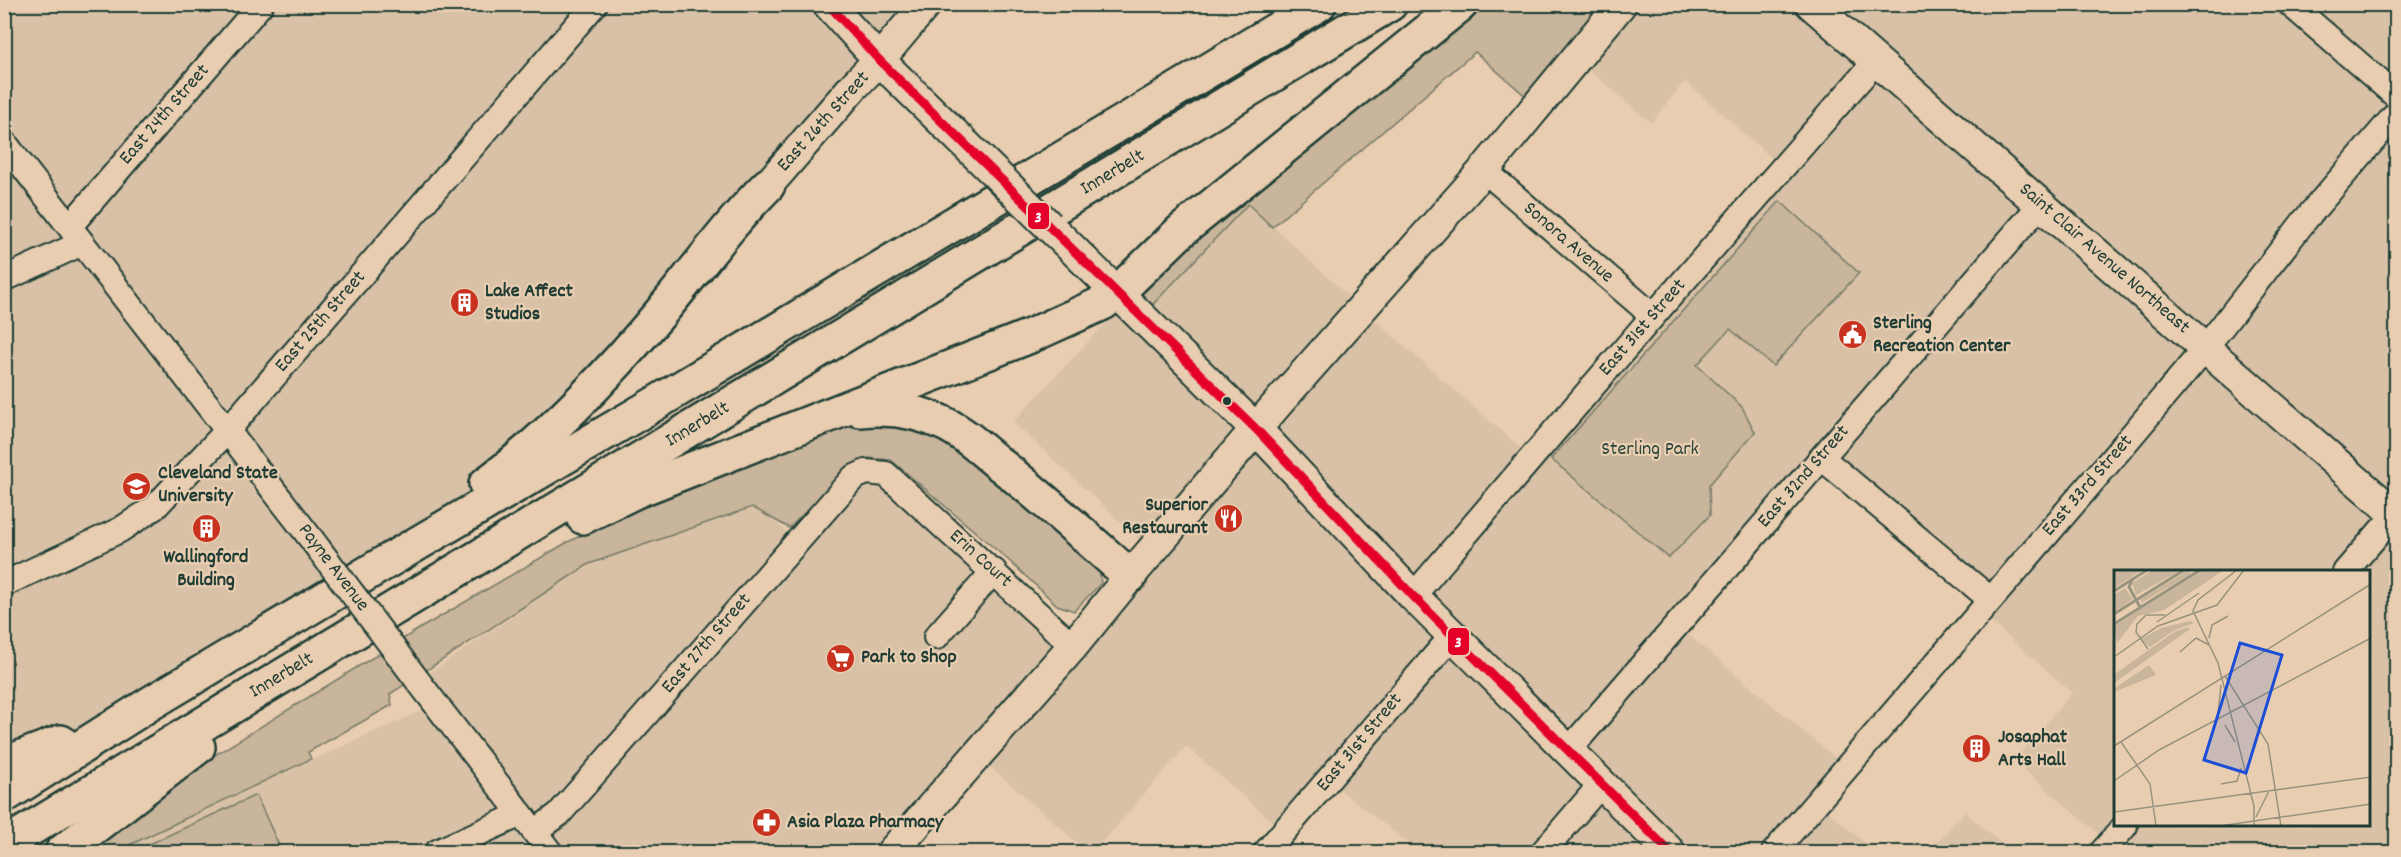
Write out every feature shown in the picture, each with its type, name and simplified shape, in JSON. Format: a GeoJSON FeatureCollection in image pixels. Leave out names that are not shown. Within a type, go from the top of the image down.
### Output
{"type":"FeatureCollection","features":[{"type":"Feature","properties":{"kind":"highway","name":"Innerbelt"},"geometry":{"type":"LineString","coordinates":[[4,796],[151,703],[646,409],[1319,4]]}},
{"type":"Feature","properties":{"kind":"highway","name":"Innerbelt"},"geometry":{"type":"LineString","coordinates":[[4,845],[1390,4]]}},
{"type":"Feature","properties":{"kind":"highway"},"geometry":{"type":"LineString","coordinates":[[395,609],[636,491],[1050,328],[1103,303],[1118,292],[1180,231],[1461,4]]}},
{"type":"Feature","properties":{"kind":"highway"},"geometry":{"type":"LineString","coordinates":[[376,568],[504,471],[551,429],[660,313],[748,205],[768,185]]}},
{"type":"Feature","properties":{"kind":"highway"},"geometry":{"type":"LineString","coordinates":[[837,413],[876,408],[900,410],[945,424],[966,437],[1020,480],[1130,576]]}},
{"type":"Feature","properties":{"kind":"highway"},"geometry":{"type":"LineString","coordinates":[[62,852],[210,737],[274,680]]}},
{"type":"Feature","properties":{"kind":"highway"},"geometry":{"type":"LineString","coordinates":[[4,764],[151,703]]}},
{"type":"Feature","properties":{"kind":"main road"},"geometry":{"type":"LineString","coordinates":[[828,4],[879,60],[1257,430],[1413,596],[1670,852]]}},
{"type":"Feature","properties":{"kind":"main road","name":"East 26th Street"},"geometry":{"type":"LineString","coordinates":[[768,185],[926,4]]}},
{"type":"Feature","properties":{"kind":"main road"},"geometry":{"type":"LineString","coordinates":[[892,852],[1484,170],[1621,4]]}},
{"type":"Feature","properties":{"kind":"main road","name":"Saint Clair Avenue Northeast"},"geometry":{"type":"LineString","coordinates":[[1811,4],[2396,514]]}},
{"type":"Feature","properties":{"kind":"street","name":"East 24th Street"},"geometry":{"type":"LineString","coordinates":[[4,279],[76,235],[261,4]]}},
{"type":"Feature","properties":{"kind":"street","name":"East 25th Street"},"geometry":{"type":"LineString","coordinates":[[4,584],[120,530],[155,507],[227,431],[595,4]]}},
{"type":"Feature","properties":{"kind":"street"},"geometry":{"type":"LineString","coordinates":[[2290,4],[2397,96]]}},
{"type":"Feature","properties":{"kind":"street","name":"East 31st Street"},"geometry":{"type":"LineString","coordinates":[[1413,596],[1876,61]]}},
{"type":"Feature","properties":{"kind":"street","name":"East 33rd Street"},"geometry":{"type":"LineString","coordinates":[[1774,852],[2206,347],[2305,220],[2397,114]]}},
{"type":"Feature","properties":{"kind":"street","name":"Payne Avenue"},"geometry":{"type":"LineString","coordinates":[[4,142],[550,852]]}},
{"type":"Feature","properties":{"kind":"street","name":"Sonora Avenue"},"geometry":{"type":"LineString","coordinates":[[1484,170],[1653,316]]}},
{"type":"Feature","properties":{"kind":"street","name":"East 32nd Street"},"geometry":{"type":"LineString","coordinates":[[1568,752],[2041,204]]}},
{"type":"Feature","properties":{"kind":"street"},"geometry":{"type":"LineString","coordinates":[[1822,458],[1990,599]]}},
{"type":"Feature","properties":{"kind":"street","name":"East 27th Street"},"geometry":{"type":"LineString","coordinates":[[437,852],[559,814],[853,478],[866,472],[886,474]]}},
{"type":"Feature","properties":{"kind":"street","name":"Erin Court"},"geometry":{"type":"LineString","coordinates":[[886,474],[1073,646]]}},
{"type":"Feature","properties":{"kind":"street"},"geometry":{"type":"LineString","coordinates":[[2346,570],[2396,514]]}},
{"type":"Feature","properties":{"kind":"street"},"geometry":{"type":"LineString","coordinates":[[936,637],[994,571]]}},
{"type":"Feature","properties":{"kind":"street","name":"East 31st Street"},"geometry":{"type":"LineString","coordinates":[[1266,852],[1453,635]]}},
{"type":"Feature","properties":{"kind":"street"},"geometry":{"type":"LineString","coordinates":[[1543,852],[1602,783]]}},
{"type":"Feature","properties":{"kind":"street"},"geometry":{"type":"LineString","coordinates":[[2102,852],[2123,827]]}},
{"type":"Feature","properties":{"kind":"shaded area"},"geometry":{"type":"Polygon","coordinates":[[[5,5],[926,5],[504,471],[421,531],[5,796],[5,5]]]}},
{"type":"Feature","properties":{"kind":"shaded area"},"geometry":{"type":"Polygon","coordinates":[[[1621,5],[2396,5],[2396,852],[2102,852],[2109,843],[2014,761],[2072,693],[1980,612],[1990,600],[1822,458],[1677,625],[1847,768],[1818,803],[1875,852],[1420,852],[1329,781],[1284,832],[1186,746],[1094,852],[1088,852],[977,755],[904,839],[919,852],[129,852],[125,845],[436,704],[418,681],[589,564],[746,494],[796,541],[866,472],[1073,646],[1152,551],[1013,422],[1127,300],[1142,315],[1249,204],[1362,309],[1532,458],[1783,168],[1685,81],[1651,123],[1576,59],[1621,5]]]}},
{"type":"Feature","properties":{"kind":"shaded area"},"geometry":{"type":"Polygon","coordinates":[[[1965,812],[2011,852],[1927,852],[1965,812]]]}},
{"type":"Feature","properties":{"kind":"green space"},"geometry":{"type":"Polygon","coordinates":[[[1461,5],[1621,5],[1537,106],[1475,52],[1272,227],[1248,204],[1142,316],[1118,292],[1461,5]]]}},
{"type":"Feature","properties":{"kind":"green space","name":"Sterling Park"},"geometry":{"type":"Polygon","coordinates":[[[1780,201],[1859,273],[1773,366],[1730,329],[1697,365],[1742,407],[1755,432],[1709,485],[1710,515],[1669,558],[1551,459],[1780,201]]]}},
{"type":"Feature","properties":{"kind":"green space"},"geometry":{"type":"Polygon","coordinates":[[[875,422],[912,428],[959,448],[1098,561],[1101,583],[1074,611],[1057,605],[891,460],[867,458],[853,466],[789,528],[752,507],[589,564],[390,694],[392,705],[308,752],[311,759],[121,849],[122,852],[84,852],[210,758],[419,629],[566,543],[644,504],[843,426],[875,422]]]}},
{"type":"Feature","properties":{"kind":"green space"},"geometry":{"type":"Polygon","coordinates":[[[256,795],[282,852],[132,852],[256,795]]]}},
{"type":"Feature","properties":{"kind":"transit line","name":"3"},"geometry":{"type":"LineString","coordinates":[[828,4],[879,60],[1257,430],[1413,596],[1670,852]]}},
{"type":"Feature","properties":{"kind":"place","name":"Lake Affect Studios"},"geometry":{"type":"Point","coordinates":[464,303]}},
{"type":"Feature","properties":{"kind":"place","name":"Sterling Recreation Center"},"geometry":{"type":"Point","coordinates":[1852,335]}},
{"type":"Feature","properties":{"kind":"place","name":"Cleveland State University"},"geometry":{"type":"Point","coordinates":[137,486]}},
{"type":"Feature","properties":{"kind":"place","name":"Superior Restaurant"},"geometry":{"type":"Point","coordinates":[1229,518]}},
{"type":"Feature","properties":{"kind":"place","name":"Wallingford Building"},"geometry":{"type":"Point","coordinates":[206,528]}},
{"type":"Feature","properties":{"kind":"place","name":"Park to Shop"},"geometry":{"type":"Point","coordinates":[840,658]}},
{"type":"Feature","properties":{"kind":"place","name":"Josaphat Arts Hall"},"geometry":{"type":"Point","coordinates":[1977,749]}},
{"type":"Feature","properties":{"kind":"place","name":"Asia Plaza Pharmacy"},"geometry":{"type":"Point","coordinates":[766,823]}}]}
